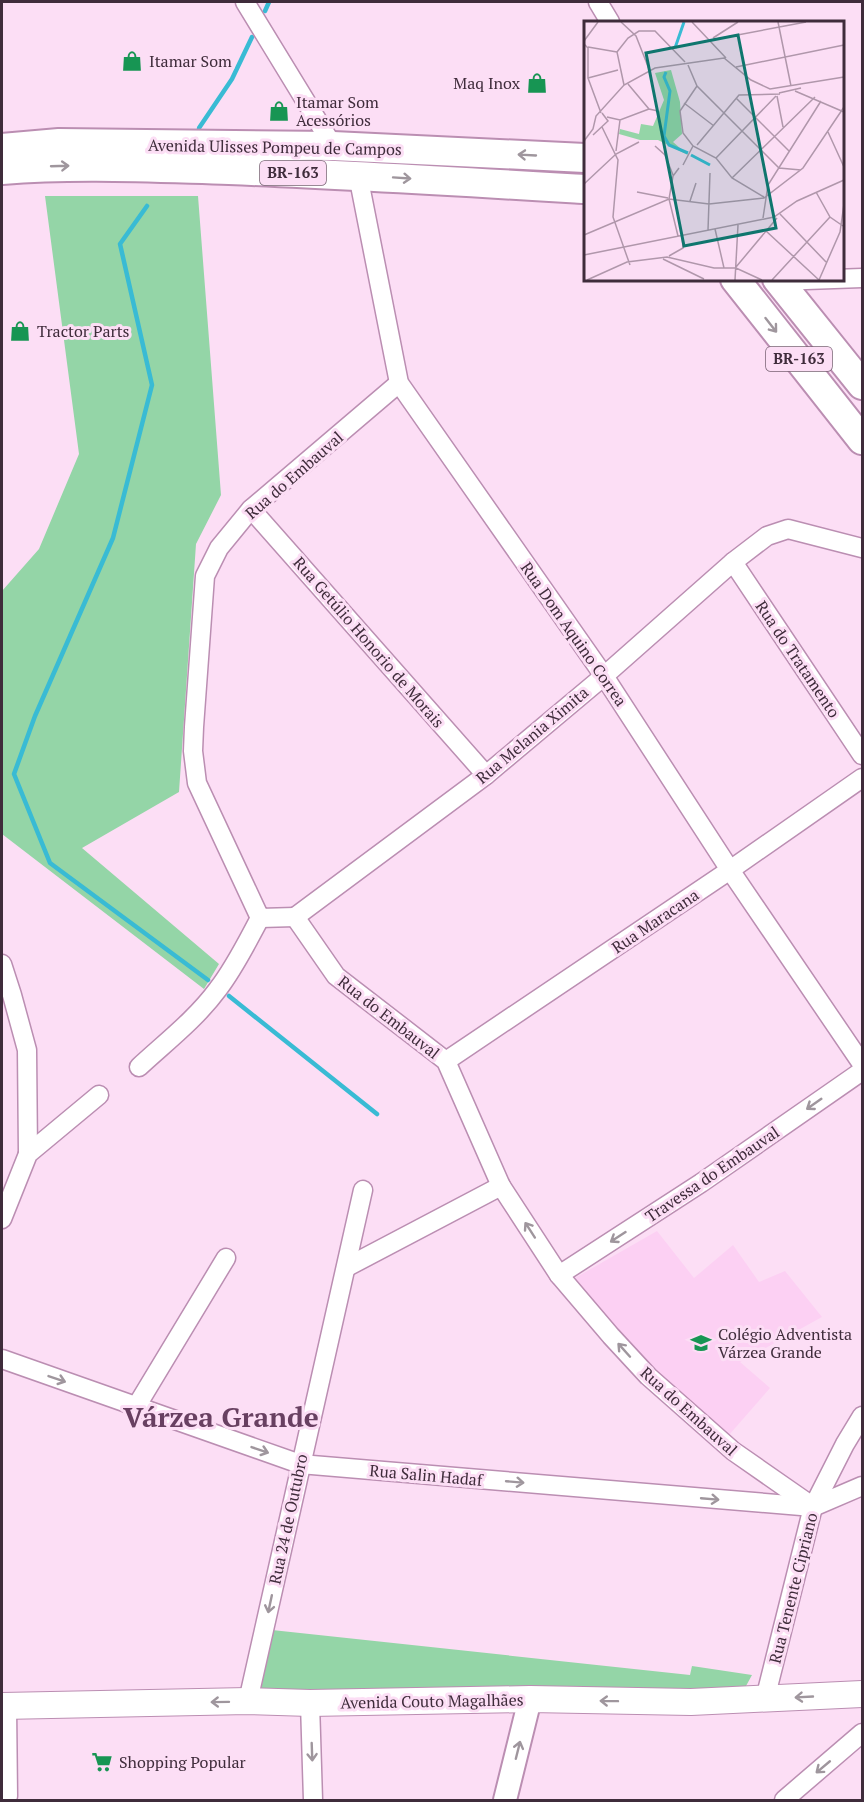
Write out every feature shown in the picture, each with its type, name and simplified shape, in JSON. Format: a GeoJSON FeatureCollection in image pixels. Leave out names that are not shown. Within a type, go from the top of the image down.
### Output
{"type":"FeatureCollection","features":[{"type":"Feature","properties":{"kind":"main road","name":"Avenida Ulisses Pompeu de Campos"},"geometry":{"type":"LineString","coordinates":[[2,148],[58,143],[333,146],[584,158]]}},
{"type":"Feature","properties":{"kind":"main road","name":"Avenida Ulisses Pompeu de Campos"},"geometry":{"type":"LineString","coordinates":[[2,170],[59,166],[116,166],[358,175],[584,189]]}},
{"type":"Feature","properties":{"kind":"main road"},"geometry":{"type":"LineString","coordinates":[[736,280],[757,287],[767,286],[778,280]]}},
{"type":"Feature","properties":{"kind":"main road","name":"BR-163"},"geometry":{"type":"LineString","coordinates":[[736,280],[862,440]]}},
{"type":"Feature","properties":{"kind":"main road","name":"BR-163"},"geometry":{"type":"LineString","coordinates":[[778,280],[862,385]]}},
{"type":"Feature","properties":{"kind":"main road","name":"Avenida Couto Magalhães"},"geometry":{"type":"LineString","coordinates":[[4,1706],[530,1699],[691,1702],[862,1694]]}},
{"type":"Feature","properties":{"kind":"street"},"geometry":{"type":"LineString","coordinates":[[244,2],[333,146]]}},
{"type":"Feature","properties":{"kind":"street"},"geometry":{"type":"LineString","coordinates":[[598,2],[609,21]]}},
{"type":"Feature","properties":{"kind":"street","name":"Rua Dom Aquino Correa"},"geometry":{"type":"LineString","coordinates":[[358,175],[399,383],[604,676],[730,870],[862,1064]]}},
{"type":"Feature","properties":{"kind":"street"},"geometry":{"type":"LineString","coordinates":[[843,278],[862,278]]}},
{"type":"Feature","properties":{"kind":"street","name":"Rua do Embauval"},"geometry":{"type":"LineString","coordinates":[[260,918],[197,783],[194,751],[204,576],[219,548],[251,509],[399,383]]}},
{"type":"Feature","properties":{"kind":"street","name":"Rua Getúlio Honorio de Morais"},"geometry":{"type":"LineString","coordinates":[[251,509],[486,775]]}},
{"type":"Feature","properties":{"kind":"street","name":"Rua Melania Ximita"},"geometry":{"type":"LineString","coordinates":[[296,917],[486,775],[604,676],[733,562],[767,536],[788,529],[862,548]]}},
{"type":"Feature","properties":{"kind":"street","name":"Rua do Tratamento"},"geometry":{"type":"LineString","coordinates":[[733,562],[862,755]]}},
{"type":"Feature","properties":{"kind":"street","name":"Rua Maracana"},"geometry":{"type":"LineString","coordinates":[[446,1061],[730,870],[862,778]]}},
{"type":"Feature","properties":{"kind":"street"},"geometry":{"type":"LineString","coordinates":[[139,1067],[194,1017],[218,990],[235,965],[260,918],[296,917]]}},
{"type":"Feature","properties":{"kind":"street","name":"Rua do Embauval"},"geometry":{"type":"LineString","coordinates":[[296,917],[336,976],[446,1061],[501,1186],[559,1275],[648,1376],[733,1451],[813,1507]]}},
{"type":"Feature","properties":{"kind":"street"},"geometry":{"type":"LineString","coordinates":[[2,964],[27,1050],[28,1154],[2,1219]]}},
{"type":"Feature","properties":{"kind":"street","name":"Travessa do Embauval"},"geometry":{"type":"LineString","coordinates":[[559,1275],[701,1183],[862,1071]]}},
{"type":"Feature","properties":{"kind":"street"},"geometry":{"type":"LineString","coordinates":[[28,1154],[99,1095]]}},
{"type":"Feature","properties":{"kind":"street"},"geometry":{"type":"LineString","coordinates":[[347,1267],[501,1186]]}},
{"type":"Feature","properties":{"kind":"street","name":"Rua 24 de Outubro"},"geometry":{"type":"LineString","coordinates":[[248,1701],[363,1190]]}},
{"type":"Feature","properties":{"kind":"street"},"geometry":{"type":"LineString","coordinates":[[136,1407],[226,1258]]}},
{"type":"Feature","properties":{"kind":"street","name":"Rua Salin Hadaf"},"geometry":{"type":"LineString","coordinates":[[2,1359],[300,1464],[813,1507],[862,1486]]}},
{"type":"Feature","properties":{"kind":"street","name":"Rua Tenente Cipriano"},"geometry":{"type":"LineString","coordinates":[[765,1699],[813,1507],[862,1416]]}},
{"type":"Feature","properties":{"kind":"street"},"geometry":{"type":"LineString","coordinates":[[505,1800],[530,1699]]}},
{"type":"Feature","properties":{"kind":"street"},"geometry":{"type":"LineString","coordinates":[[310,1703],[314,1800]]}},
{"type":"Feature","properties":{"kind":"street"},"geometry":{"type":"LineString","coordinates":[[4,1706],[8,1796],[6,1800]]}},
{"type":"Feature","properties":{"kind":"street"},"geometry":{"type":"LineString","coordinates":[[784,1800],[862,1733]]}},
{"type":"Feature","properties":{"kind":"shaded area","name":"Colégio Adventista Várzea Grande"},"geometry":{"type":"Polygon","coordinates":[[[657,1231],[694,1278],[733,1245],[759,1282],[785,1271],[822,1317],[740,1362],[770,1388],[729,1435],[653,1368],[608,1324],[575,1278],[657,1231]]]}},
{"type":"Feature","properties":{"kind":"green space"},"geometry":{"type":"Polygon","coordinates":[[[45,196],[198,196],[221,495],[196,544],[179,792],[82,848],[219,964],[204,989],[2,834],[2,591],[39,549],[79,454],[45,196]]]}},
{"type":"Feature","properties":{"kind":"green space"},"geometry":{"type":"Polygon","coordinates":[[[272,1630],[690,1675],[692,1666],[752,1675],[746,1686],[728,1694],[261,1690],[272,1630]]]}},
{"type":"Feature","properties":{"kind":"waterway"},"geometry":{"type":"LineString","coordinates":[[265,11],[269,2]]}},
{"type":"Feature","properties":{"kind":"waterway"},"geometry":{"type":"LineString","coordinates":[[199,128],[232,79],[252,37]]}},
{"type":"Feature","properties":{"kind":"waterway"},"geometry":{"type":"LineString","coordinates":[[147,206],[120,244],[152,385],[113,538],[35,716],[14,774],[50,863],[208,980]]}},
{"type":"Feature","properties":{"kind":"waterway"},"geometry":{"type":"LineString","coordinates":[[229,996],[377,1114]]}},
{"type":"Feature","properties":{"kind":"place","name":"Itamar Som"},"geometry":{"type":"Point","coordinates":[132,61]}},
{"type":"Feature","properties":{"kind":"place","name":"Maq Inox"},"geometry":{"type":"Point","coordinates":[537,83]}},
{"type":"Feature","properties":{"kind":"place","name":"Itamar Som Acessórios"},"geometry":{"type":"Point","coordinates":[279,111]}},
{"type":"Feature","properties":{"kind":"place","name":"Tractor Parts"},"geometry":{"type":"Point","coordinates":[20,331]}},
{"type":"Feature","properties":{"kind":"place","name":"Colégio Adventista Várzea Grande"},"geometry":{"type":"Point","coordinates":[701,1343]}},
{"type":"Feature","properties":{"kind":"place","name":"Shopping Popular"},"geometry":{"type":"Point","coordinates":[102,1762]}},
{"type":"Feature","properties":{"kind":"district","name":"Várzea Grande"},"geometry":{"type":"Point","coordinates":[221,1417]}}]}
